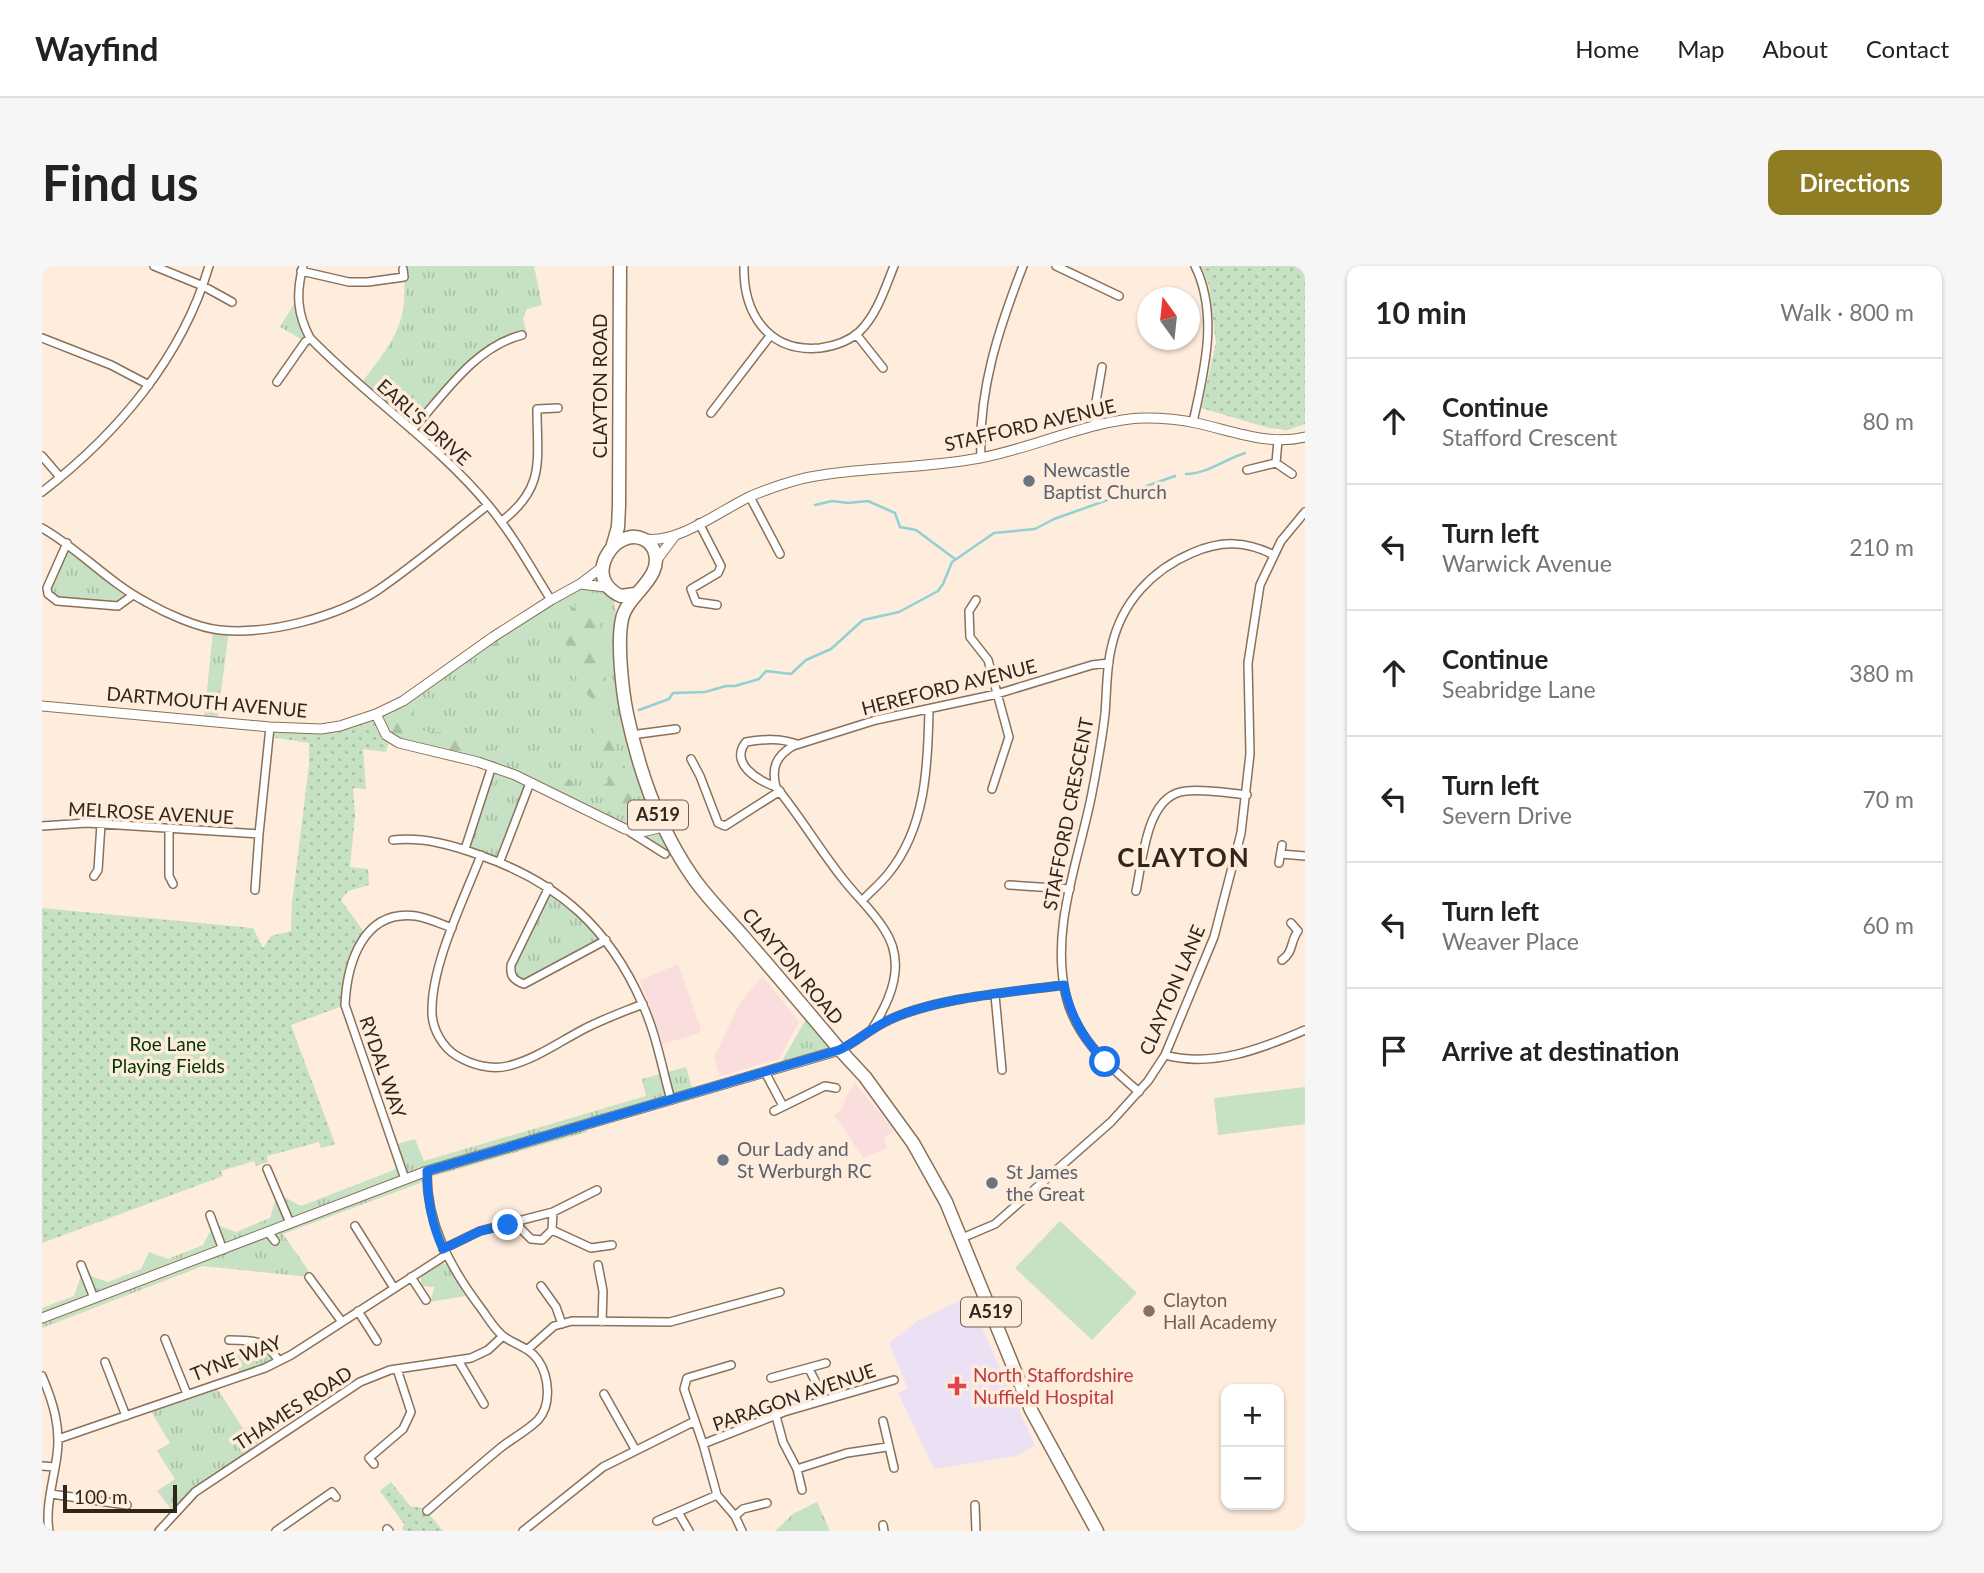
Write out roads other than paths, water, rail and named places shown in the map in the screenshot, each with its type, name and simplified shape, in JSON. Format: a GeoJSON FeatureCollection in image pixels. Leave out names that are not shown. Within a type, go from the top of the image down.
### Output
{"type":"FeatureCollection","features":[{"type":"Feature","properties":{"kind":"main road","name":"CLAYTON ROAD"},"geometry":{"type":"LineString","coordinates":[[612,548],[618,527],[619,506],[620,266]]}},
{"type":"Feature","properties":{"kind":"main road"},"geometry":{"type":"LineString","coordinates":[[619,506],[628,527],[653,548],[656,561]]}},
{"type":"Feature","properties":{"kind":"main road"},"geometry":{"type":"LineString","coordinates":[[601,568],[612,548],[626,538],[643,538]]}},
{"type":"Feature","properties":{"kind":"main road","name":"A519"},"geometry":{"type":"LineString","coordinates":[[635,594],[652,575],[656,561]]}},
{"type":"Feature","properties":{"kind":"main road","name":"A519"},"geometry":{"type":"LineString","coordinates":[[601,568],[601,578],[610,590]]}},
{"type":"Feature","properties":{"kind":"main road","name":"CLAYTON ROAD"},"geometry":{"type":"LineString","coordinates":[[610,590],[620,633],[624,703],[641,774],[661,822],[692,876],[865,1077],[918,1150],[962,1238],[1031,1410],[1097,1531]]}},
{"type":"Feature","properties":{"kind":"main road"},"geometry":{"type":"LineString","coordinates":[[610,590],[621,596],[635,594]]}},
{"type":"Feature","properties":{"kind":"main road","name":"CLAYTON ROAD"},"geometry":{"type":"LineString","coordinates":[[620,633],[624,611],[635,594]]}},
{"type":"Feature","properties":{"kind":"street"},"geometry":{"type":"LineString","coordinates":[[154,266],[203,286],[232,302]]}},
{"type":"Feature","properties":{"kind":"street"},"geometry":{"type":"LineString","coordinates":[[42,492],[110,432],[149,385],[179,340],[209,266]]}},
{"type":"Feature","properties":{"kind":"street"},"geometry":{"type":"LineString","coordinates":[[744,266],[749,305],[759,324],[770,336],[807,349],[833,346],[856,334],[875,309],[894,266]]}},
{"type":"Feature","properties":{"kind":"street"},"geometry":{"type":"LineString","coordinates":[[981,458],[982,404],[990,362],[1023,266]]}},
{"type":"Feature","properties":{"kind":"street"},"geometry":{"type":"LineString","coordinates":[[1056,266],[1119,296]]}},
{"type":"Feature","properties":{"kind":"street"},"geometry":{"type":"LineString","coordinates":[[1193,422],[1205,366],[1207,340],[1204,289],[1195,266]]}},
{"type":"Feature","properties":{"kind":"street"},"geometry":{"type":"LineString","coordinates":[[302,268],[349,282],[404,277],[403,270]]}},
{"type":"Feature","properties":{"kind":"street","name":"EARL'S DRIVE"},"geometry":{"type":"LineString","coordinates":[[302,268],[298,285],[298,306],[300,318],[310,338],[448,462],[488,505],[551,600]]}},
{"type":"Feature","properties":{"kind":"street"},"geometry":{"type":"LineString","coordinates":[[856,334],[883,368]]}},
{"type":"Feature","properties":{"kind":"street"},"geometry":{"type":"LineString","coordinates":[[412,430],[480,356],[503,341],[522,335]]}},
{"type":"Feature","properties":{"kind":"street"},"geometry":{"type":"LineString","coordinates":[[711,413],[770,336]]}},
{"type":"Feature","properties":{"kind":"street"},"geometry":{"type":"LineString","coordinates":[[42,338],[111,365],[149,385]]}},
{"type":"Feature","properties":{"kind":"street"},"geometry":{"type":"LineString","coordinates":[[276,382],[310,338]]}},
{"type":"Feature","properties":{"kind":"street"},"geometry":{"type":"LineString","coordinates":[[1096,426],[1094,413],[1102,367]]}},
{"type":"Feature","properties":{"kind":"street"},"geometry":{"type":"LineString","coordinates":[[501,522],[521,506],[534,481],[534,408],[558,408]]}},
{"type":"Feature","properties":{"kind":"street","name":"STAFFORD AVENUE"},"geometry":{"type":"LineString","coordinates":[[643,538],[661,540],[675,536],[750,497],[817,475],[862,469],[923,467],[981,458],[1096,426],[1141,418],[1193,422],[1259,439],[1305,437]]}},
{"type":"Feature","properties":{"kind":"street"},"geometry":{"type":"LineString","coordinates":[[1276,463],[1278,440]]}},
{"type":"Feature","properties":{"kind":"street"},"geometry":{"type":"LineString","coordinates":[[42,456],[60,477]]}},
{"type":"Feature","properties":{"kind":"street"},"geometry":{"type":"LineString","coordinates":[[1247,470],[1276,463],[1292,474]]}},
{"type":"Feature","properties":{"kind":"street"},"geometry":{"type":"LineString","coordinates":[[750,497],[780,554]]}},
{"type":"Feature","properties":{"kind":"street"},"geometry":{"type":"LineString","coordinates":[[42,528],[67,542],[132,595],[169,613],[221,630],[252,629],[295,624],[329,614],[378,590],[488,505]]}},
{"type":"Feature","properties":{"kind":"street","name":"CLAYTON LANE"},"geometry":{"type":"LineString","coordinates":[[962,1238],[995,1224],[1111,1122],[1139,1092],[1165,1055],[1214,937],[1241,833],[1250,754],[1248,663],[1261,585],[1281,541],[1305,512]]}},
{"type":"Feature","properties":{"kind":"street"},"geometry":{"type":"LineString","coordinates":[[699,523],[721,566],[718,573],[691,589],[696,602],[717,605]]}},
{"type":"Feature","properties":{"kind":"street","name":"STAFFORD AVENUE"},"geometry":{"type":"LineString","coordinates":[[656,561],[675,536]]}},
{"type":"Feature","properties":{"kind":"street"},"geometry":{"type":"LineString","coordinates":[[67,542],[47,588],[48,594],[57,601],[108,607],[118,606],[132,595]]}},
{"type":"Feature","properties":{"kind":"street","name":"STAFFORD CRESCENT"},"geometry":{"type":"LineString","coordinates":[[1139,1092],[1091,1048],[1071,1013],[1064,985],[1061,943],[1063,922],[1096,771],[1109,663],[1117,629],[1129,603],[1145,583],[1172,563],[1197,551],[1226,545],[1250,544],[1274,555]]}},
{"type":"Feature","properties":{"kind":"street","name":"DARTMOUTH AVENUE"},"geometry":{"type":"LineString","coordinates":[[42,706],[270,727],[332,728],[376,714],[402,701],[601,568]]}},
{"type":"Feature","properties":{"kind":"street"},"geometry":{"type":"LineString","coordinates":[[580,584],[610,590]]}},
{"type":"Feature","properties":{"kind":"street"},"geometry":{"type":"LineString","coordinates":[[976,600],[969,611],[970,637],[988,660],[1009,737],[992,789]]}},
{"type":"Feature","properties":{"kind":"street","name":"HEREFORD AVENUE"},"geometry":{"type":"LineString","coordinates":[[872,1029],[888,1004],[894,984],[896,965],[893,951],[884,929],[842,879],[778,789],[774,768],[776,760],[783,752],[798,745],[876,720],[998,694],[1109,663]]}},
{"type":"Feature","properties":{"kind":"street"},"geometry":{"type":"LineString","coordinates":[[862,901],[888,874],[912,832],[925,781],[929,709]]}},
{"type":"Feature","properties":{"kind":"street"},"geometry":{"type":"LineString","coordinates":[[376,714],[386,735],[399,743],[492,766],[625,828],[665,854]]}},
{"type":"Feature","properties":{"kind":"street"},"geometry":{"type":"LineString","coordinates":[[256,890],[270,727]]}},
{"type":"Feature","properties":{"kind":"street"},"geometry":{"type":"LineString","coordinates":[[631,734],[676,729]]}},
{"type":"Feature","properties":{"kind":"street","name":"HEREFORD AVENUE"},"geometry":{"type":"LineString","coordinates":[[778,789],[741,764],[741,748],[746,742],[761,739],[785,740],[798,745]]}},
{"type":"Feature","properties":{"kind":"street"},"geometry":{"type":"LineString","coordinates":[[691,760],[718,823],[724,826],[778,789]]}},
{"type":"Feature","properties":{"kind":"street"},"geometry":{"type":"LineString","coordinates":[[465,849],[492,766]]}},
{"type":"Feature","properties":{"kind":"street"},"geometry":{"type":"LineString","coordinates":[[500,861],[530,783]]}},
{"type":"Feature","properties":{"kind":"street"},"geometry":{"type":"LineString","coordinates":[[1136,891],[1154,816],[1164,799],[1185,791],[1247,795]]}},
{"type":"Feature","properties":{"kind":"street"},"geometry":{"type":"LineString","coordinates":[[625,828],[642,832],[661,822]]}},
{"type":"Feature","properties":{"kind":"street"},"geometry":{"type":"LineString","coordinates":[[94,876],[98,870],[101,824]]}},
{"type":"Feature","properties":{"kind":"street","name":"MELROSE AVENUE"},"geometry":{"type":"LineString","coordinates":[[42,826],[101,824],[259,834]]}},
{"type":"Feature","properties":{"kind":"street"},"geometry":{"type":"LineString","coordinates":[[169,828],[169,876],[173,884]]}},
{"type":"Feature","properties":{"kind":"street"},"geometry":{"type":"LineString","coordinates":[[393,840],[417,839],[465,849],[500,861],[549,887],[582,912],[622,962],[643,1004],[671,1100]]}},
{"type":"Feature","properties":{"kind":"street"},"geometry":{"type":"LineString","coordinates":[[1279,863],[1282,850],[1305,856]]}},
{"type":"Feature","properties":{"kind":"street"},"geometry":{"type":"LineString","coordinates":[[481,855],[452,928],[435,986],[432,1014],[442,1042],[450,1052],[468,1063],[504,1067],[527,1060],[584,1029],[643,1004]]}},
{"type":"Feature","properties":{"kind":"street"},"geometry":{"type":"LineString","coordinates":[[1009,885],[1070,889]]}},
{"type":"Feature","properties":{"kind":"street"},"geometry":{"type":"LineString","coordinates":[[549,887],[511,965],[510,974],[515,981],[524,984],[606,940]]}},
{"type":"Feature","properties":{"kind":"street","name":"RYDAL WAY"},"geometry":{"type":"LineString","coordinates":[[405,1179],[345,1005],[346,983],[351,963],[362,939],[386,920],[417,916],[452,928]]}},
{"type":"Feature","properties":{"kind":"street"},"geometry":{"type":"LineString","coordinates":[[1282,960],[1291,952],[1294,937],[1302,931],[1291,923]]}},
{"type":"Feature","properties":{"kind":"street"},"geometry":{"type":"LineString","coordinates":[[1291,952],[1296,961]]}},
{"type":"Feature","properties":{"kind":"street"},"geometry":{"type":"LineString","coordinates":[[42,1318],[427,1171],[839,1050],[899,1016],[947,1003],[1064,985]]}},
{"type":"Feature","properties":{"kind":"street"},"geometry":{"type":"LineString","coordinates":[[995,995],[1002,1070]]}},
{"type":"Feature","properties":{"kind":"street"},"geometry":{"type":"LineString","coordinates":[[888,1004],[899,1016]]}},
{"type":"Feature","properties":{"kind":"street"},"geometry":{"type":"LineString","coordinates":[[1165,1055],[1183,1060],[1226,1057],[1266,1047],[1305,1030]]}},
{"type":"Feature","properties":{"kind":"street"},"geometry":{"type":"LineString","coordinates":[[765,1072],[783,1106]]}},
{"type":"Feature","properties":{"kind":"street"},"geometry":{"type":"LineString","coordinates":[[774,1111],[825,1086],[836,1088]]}},
{"type":"Feature","properties":{"kind":"street"},"geometry":{"type":"LineString","coordinates":[[267,1169],[290,1223]]}},
{"type":"Feature","properties":{"kind":"street"},"geometry":{"type":"LineString","coordinates":[[427,1171],[432,1214],[444,1252],[470,1293],[503,1336],[528,1349],[538,1360],[545,1375],[547,1389],[543,1411],[538,1420],[500,1448],[427,1511]]}},
{"type":"Feature","properties":{"kind":"street","name":"TYNE WAY"},"geometry":{"type":"LineString","coordinates":[[58,1439],[279,1361],[480,1231],[516,1224],[553,1212],[597,1190]]}},
{"type":"Feature","properties":{"kind":"street"},"geometry":{"type":"LineString","coordinates":[[516,1224],[531,1239],[542,1240],[552,1230],[553,1212]]}},
{"type":"Feature","properties":{"kind":"street"},"geometry":{"type":"LineString","coordinates":[[210,1215],[223,1250]]}},
{"type":"Feature","properties":{"kind":"street"},"geometry":{"type":"LineString","coordinates":[[355,1226],[394,1288]]}},
{"type":"Feature","properties":{"kind":"street"},"geometry":{"type":"LineString","coordinates":[[552,1230],[591,1248],[612,1245]]}},
{"type":"Feature","properties":{"kind":"street"},"geometry":{"type":"LineString","coordinates":[[268,1232],[275,1241]]}},
{"type":"Feature","properties":{"kind":"street"},"geometry":{"type":"LineString","coordinates":[[81,1265],[94,1298]]}},
{"type":"Feature","properties":{"kind":"street"},"geometry":{"type":"LineString","coordinates":[[597,1265],[603,1291],[602,1322]]}},
{"type":"Feature","properties":{"kind":"street"},"geometry":{"type":"LineString","coordinates":[[309,1277],[342,1322]]}},
{"type":"Feature","properties":{"kind":"street"},"geometry":{"type":"LineString","coordinates":[[411,1277],[424,1297],[432,1289]]}},
{"type":"Feature","properties":{"kind":"street"},"geometry":{"type":"LineString","coordinates":[[541,1286],[556,1307],[562,1324]]}},
{"type":"Feature","properties":{"kind":"street"},"geometry":{"type":"LineString","coordinates":[[528,1349],[554,1326],[572,1321],[670,1322],[780,1293]]}},
{"type":"Feature","properties":{"kind":"street"},"geometry":{"type":"LineString","coordinates":[[358,1311],[377,1341]]}},
{"type":"Feature","properties":{"kind":"street","name":"THAMES ROAD"},"geometry":{"type":"LineString","coordinates":[[159,1531],[195,1492],[349,1388],[380,1373],[480,1355],[503,1336]]}},
{"type":"Feature","properties":{"kind":"street"},"geometry":{"type":"LineString","coordinates":[[165,1339],[187,1394]]}},
{"type":"Feature","properties":{"kind":"street"},"geometry":{"type":"LineString","coordinates":[[229,1340],[266,1344],[279,1361]]}},
{"type":"Feature","properties":{"kind":"street"},"geometry":{"type":"LineString","coordinates":[[458,1360],[484,1404]]}},
{"type":"Feature","properties":{"kind":"street"},"geometry":{"type":"LineString","coordinates":[[106,1362],[126,1416]]}},
{"type":"Feature","properties":{"kind":"street"},"geometry":{"type":"LineString","coordinates":[[771,1378],[825,1363]]}},
{"type":"Feature","properties":{"kind":"street"},"geometry":{"type":"LineString","coordinates":[[731,1365],[687,1378],[684,1390],[717,1495],[735,1516],[742,1531]]}},
{"type":"Feature","properties":{"kind":"street"},"geometry":{"type":"LineString","coordinates":[[374,1464],[369,1458],[371,1452],[403,1429],[411,1412],[397,1369]]}},
{"type":"Feature","properties":{"kind":"street"},"geometry":{"type":"LineString","coordinates":[[809,1369],[825,1400]]}},
{"type":"Feature","properties":{"kind":"street"},"geometry":{"type":"LineString","coordinates":[[42,1376],[54,1404],[58,1439],[48,1522],[50,1531]]}},
{"type":"Feature","properties":{"kind":"street","name":"PARAGON AVENUE"},"geometry":{"type":"LineString","coordinates":[[703,1444],[776,1416],[894,1380]]}},
{"type":"Feature","properties":{"kind":"street"},"geometry":{"type":"LineString","coordinates":[[604,1394],[635,1450]]}},
{"type":"Feature","properties":{"kind":"street"},"geometry":{"type":"LineString","coordinates":[[776,1416],[783,1442],[797,1469],[802,1490]]}},
{"type":"Feature","properties":{"kind":"street"},"geometry":{"type":"LineString","coordinates":[[523,1531],[603,1467],[695,1421]]}},
{"type":"Feature","properties":{"kind":"street"},"geometry":{"type":"LineString","coordinates":[[883,1421],[894,1468]]}},
{"type":"Feature","properties":{"kind":"street"},"geometry":{"type":"LineString","coordinates":[[797,1469],[847,1452],[887,1447]]}},
{"type":"Feature","properties":{"kind":"street"},"geometry":{"type":"LineString","coordinates":[[42,1466],[55,1467]]}},
{"type":"Feature","properties":{"kind":"street"},"geometry":{"type":"LineString","coordinates":[[276,1531],[332,1492],[336,1497]]}},
{"type":"Feature","properties":{"kind":"street"},"geometry":{"type":"LineString","coordinates":[[51,1494],[117,1499],[127,1505]]}},
{"type":"Feature","properties":{"kind":"street"},"geometry":{"type":"LineString","coordinates":[[657,1521],[717,1495]]}},
{"type":"Feature","properties":{"kind":"street"},"geometry":{"type":"LineString","coordinates":[[429,1496],[435,1504]]}},
{"type":"Feature","properties":{"kind":"street"},"geometry":{"type":"LineString","coordinates":[[735,1516],[743,1509],[767,1503]]}},
{"type":"Feature","properties":{"kind":"street"},"geometry":{"type":"LineString","coordinates":[[975,1505],[976,1531]]}},
{"type":"Feature","properties":{"kind":"street"},"geometry":{"type":"LineString","coordinates":[[678,1512],[689,1531]]}},
{"type":"Feature","properties":{"kind":"waterway"},"geometry":{"type":"LineString","coordinates":[[1186,474],[1201,472],[1245,453]]}},
{"type":"Feature","properties":{"kind":"waterway"},"geometry":{"type":"LineString","coordinates":[[639,710],[669,699],[673,693],[705,692],[735,686],[759,679],[766,671],[791,674],[806,660],[831,649],[863,620],[899,612],[938,591],[952,562],[994,533],[1035,529],[1054,519],[1175,476]]}},
{"type":"Feature","properties":{"kind":"waterway"},"geometry":{"type":"LineString","coordinates":[[815,505],[832,501],[868,501],[895,513],[900,527],[916,530],[955,559]]}},
{"type":"Feature","properties":{"kind":"place","name":"Newcastle Baptist Church"},"geometry":{"type":"Point","coordinates":[1029,481]}},
{"type":"Feature","properties":{"kind":"place","name":"Our Lady and St Werburgh RC"},"geometry":{"type":"Point","coordinates":[723,1160]}},
{"type":"Feature","properties":{"kind":"place","name":"St James the Great"},"geometry":{"type":"Point","coordinates":[992,1183]}},
{"type":"Feature","properties":{"kind":"place","name":"Clayton Hall Academy"},"geometry":{"type":"Point","coordinates":[1149,1311]}},
{"type":"Feature","properties":{"kind":"place","name":"North Staffordshire Nuffield Hospital"},"geometry":{"type":"Point","coordinates":[957,1386]}},
{"type":"Feature","properties":{"kind":"district","name":"CLAYTON"},"geometry":{"type":"Point","coordinates":[1184,858]}},
{"type":"Feature","properties":{"kind":"park label","name":"Roe Lane Playing Fields"},"geometry":{"type":"Point","coordinates":[168,1055]}}]}
